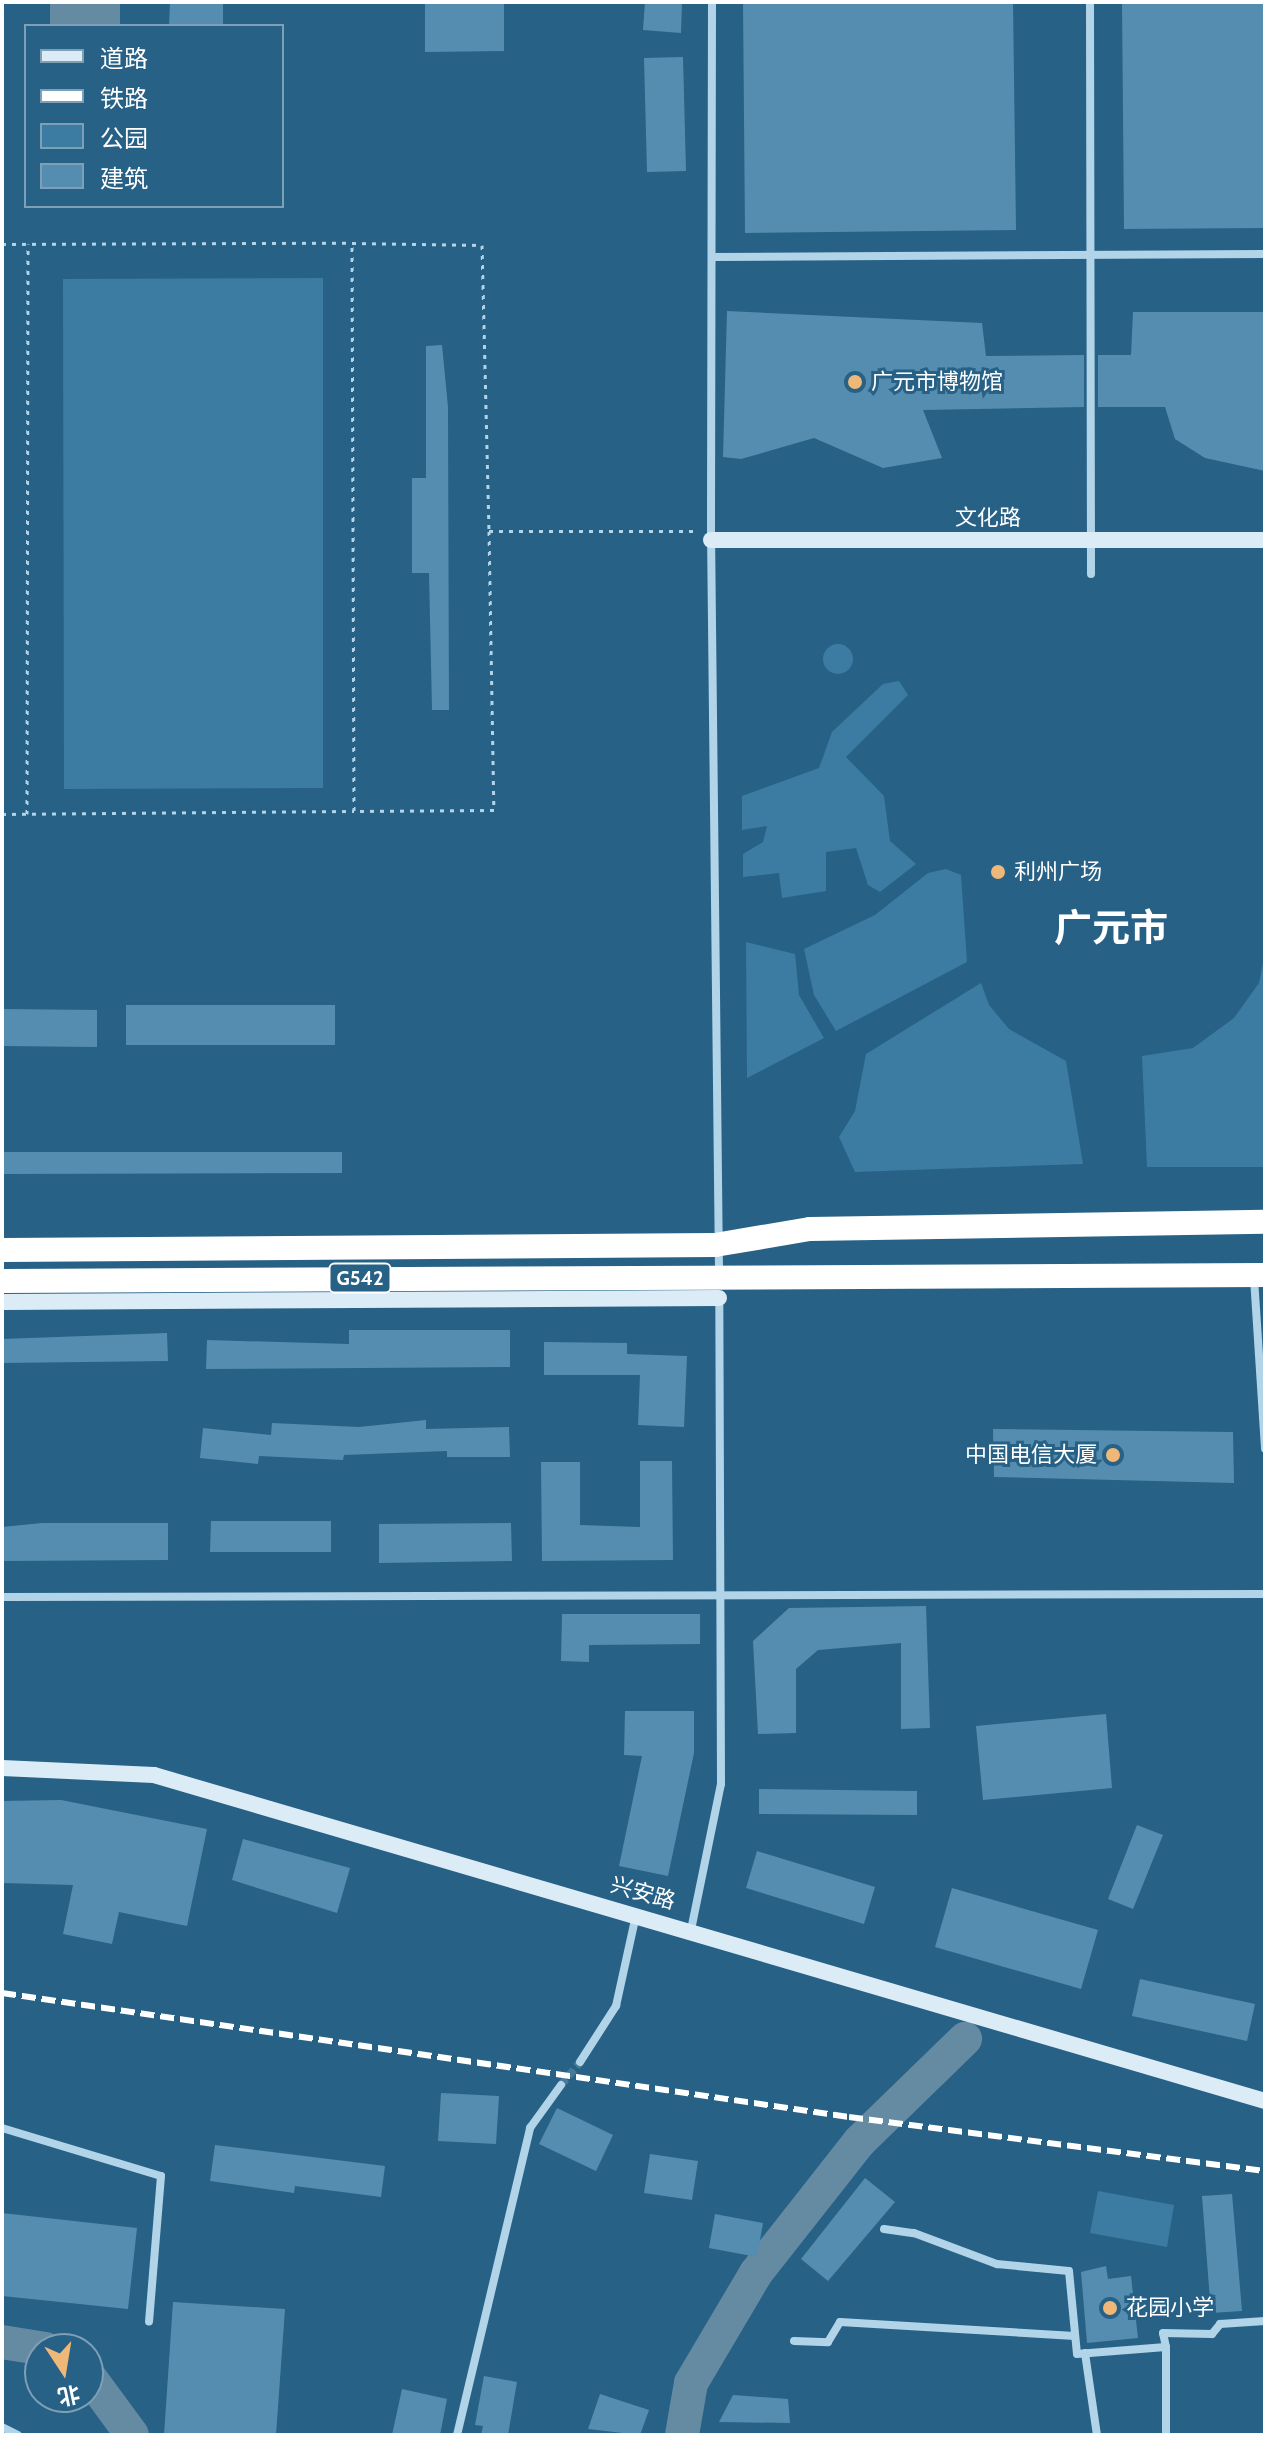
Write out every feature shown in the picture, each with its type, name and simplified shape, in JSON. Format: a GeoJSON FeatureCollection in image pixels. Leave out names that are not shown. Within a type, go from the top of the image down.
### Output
{"type":"FeatureCollection","features":[{"type":"Feature","properties":{"kind":"highway","name":"G542"},"geometry":{"type":"LineString","coordinates":[[2,1250],[715,1245],[810,1229],[1265,1222]]}},
{"type":"Feature","properties":{"kind":"highway","name":"G542"},"geometry":{"type":"LineString","coordinates":[[2,1281],[719,1287],[808,1281],[1260,1276]]}},
{"type":"Feature","properties":{"kind":"street"},"geometry":{"type":"LineString","coordinates":[[691,1930],[721,1784],[711,536],[712,2]]}},
{"type":"Feature","properties":{"kind":"street"},"geometry":{"type":"LineString","coordinates":[[1090,2],[1091,574]]}},
{"type":"Feature","properties":{"kind":"street"},"geometry":{"type":"LineString","coordinates":[[712,257],[1265,254]]}},
{"type":"Feature","properties":{"kind":"street","name":"文化路"},"geometry":{"type":"LineString","coordinates":[[711,536],[1265,540]]}},
{"type":"Feature","properties":{"kind":"street"},"geometry":{"type":"LineString","coordinates":[[1260,1276],[1265,1449]]}},
{"type":"Feature","properties":{"kind":"street"},"geometry":{"type":"LineString","coordinates":[[2,1302],[719,1287]]}},
{"type":"Feature","properties":{"kind":"street"},"geometry":{"type":"LineString","coordinates":[[2,1597],[718,1592],[1265,1594]]}},
{"type":"Feature","properties":{"kind":"street","name":"兴安路"},"geometry":{"type":"LineString","coordinates":[[2,1768],[154,1775],[637,1914],[1265,2101]]}},
{"type":"Feature","properties":{"kind":"street"},"geometry":{"type":"LineString","coordinates":[[580,2062],[616,2006],[637,1914]]}},
{"type":"Feature","properties":{"kind":"street"},"geometry":{"type":"LineString","coordinates":[[457,2435],[530,2128],[561,2085]]}},
{"type":"Feature","properties":{"kind":"street"},"geometry":{"type":"LineString","coordinates":[[2,2128],[161,2176],[149,2322]]}},
{"type":"Feature","properties":{"kind":"street"},"geometry":{"type":"LineString","coordinates":[[884,2229],[914,2233],[997,2264],[1069,2271],[1077,2354],[1166,2347]]}},
{"type":"Feature","properties":{"kind":"street"},"geometry":{"type":"LineString","coordinates":[[1166,2435],[1166,2347],[1163,2333],[1212,2334],[1220,2324],[1265,2321]]}},
{"type":"Feature","properties":{"kind":"street"},"geometry":{"type":"LineString","coordinates":[[794,2341],[828,2342],[840,2322],[1075,2336]]}},
{"type":"Feature","properties":{"kind":"street"},"geometry":{"type":"LineString","coordinates":[[1085,2353],[1090,2417],[1097,2435]]}},
{"type":"Feature","properties":{"kind":"street"},"geometry":{"type":"LineString","coordinates":[[2,2427],[18,2435]]}},
{"type":"Feature","properties":{"kind":"path"},"geometry":{"type":"LineString","coordinates":[[352,243],[354,811]]}},
{"type":"Feature","properties":{"kind":"path"},"geometry":{"type":"LineString","coordinates":[[2,244],[482,245],[494,810],[2,814]]}},
{"type":"Feature","properties":{"kind":"path"},"geometry":{"type":"LineString","coordinates":[[27,814],[28,244]]}},
{"type":"Feature","properties":{"kind":"path"},"geometry":{"type":"LineString","coordinates":[[489,531],[711,536]]}},
{"type":"Feature","properties":{"kind":"green space"},"geometry":{"type":"Polygon","coordinates":[[[323,278],[323,788],[64,789],[63,279],[323,278]]]}},
{"type":"Feature","properties":{"kind":"green space"},"geometry":{"type":"Polygon","coordinates":[[[838,644],[844,645],[852,653],[852,665],[844,673],[838,674],[832,673],[824,665],[823,659],[824,653],[832,645],[838,644]]]}},
{"type":"Feature","properties":{"kind":"green space"},"geometry":{"type":"Polygon","coordinates":[[[899,681],[908,695],[846,757],[884,796],[890,841],[916,864],[880,892],[868,885],[856,848],[826,852],[826,891],[782,898],[779,873],[743,877],[743,854],[763,842],[767,826],[742,830],[742,796],[819,768],[832,732],[883,684],[899,681]]]}},
{"type":"Feature","properties":{"kind":"green space"},"geometry":{"type":"Polygon","coordinates":[[[946,869],[961,875],[967,962],[836,1031],[814,995],[804,949],[875,915],[928,873],[946,869]]]}},
{"type":"Feature","properties":{"kind":"green space"},"geometry":{"type":"Polygon","coordinates":[[[746,942],[795,954],[799,995],[824,1038],[747,1078],[746,942]]]}},
{"type":"Feature","properties":{"kind":"green space"},"geometry":{"type":"Polygon","coordinates":[[[1265,953],[1265,1167],[1147,1167],[1142,1056],[1193,1048],[1234,1018],[1259,983],[1265,953]]]}},
{"type":"Feature","properties":{"kind":"green space"},"geometry":{"type":"Polygon","coordinates":[[[981,983],[989,1005],[1009,1029],[1066,1061],[1083,1164],[855,1172],[839,1137],[855,1111],[866,1054],[981,983]]]}},
{"type":"Feature","properties":{"kind":"green space"},"geometry":{"type":"Polygon","coordinates":[[[1098,2191],[1174,2205],[1167,2247],[1090,2233],[1098,2191]]]}},
{"type":"Feature","properties":{"kind":"shaded area"},"geometry":{"type":"Polygon","coordinates":[[[50,2],[120,2],[120,24],[50,24],[50,2]]]}},
{"type":"Feature","properties":{"kind":"building"},"geometry":{"type":"Polygon","coordinates":[[[170,2],[223,2],[223,24],[169,24],[170,2]]]}},
{"type":"Feature","properties":{"kind":"building"},"geometry":{"type":"Polygon","coordinates":[[[425,2],[504,2],[504,51],[425,52],[425,2]]]}},
{"type":"Feature","properties":{"kind":"building"},"geometry":{"type":"Polygon","coordinates":[[[645,2],[682,2],[681,33],[643,30],[645,2]]]}},
{"type":"Feature","properties":{"kind":"building"},"geometry":{"type":"Polygon","coordinates":[[[743,2],[1013,2],[1016,230],[745,233],[743,2]]]}},
{"type":"Feature","properties":{"kind":"building"},"geometry":{"type":"Polygon","coordinates":[[[1122,2],[1265,2],[1265,228],[1124,229],[1122,2]]]}},
{"type":"Feature","properties":{"kind":"building"},"geometry":{"type":"Polygon","coordinates":[[[683,57],[686,171],[647,172],[644,58],[683,57]]]}},
{"type":"Feature","properties":{"kind":"building","name":"广元市博物馆"},"geometry":{"type":"Polygon","coordinates":[[[727,311],[982,323],[986,356],[1084,355],[1084,407],[923,410],[942,458],[883,468],[814,438],[741,459],[723,457],[727,311]]]}},
{"type":"Feature","properties":{"kind":"building"},"geometry":{"type":"Polygon","coordinates":[[[1133,312],[1265,312],[1265,471],[1205,458],[1175,439],[1165,407],[1098,407],[1098,355],[1131,355],[1133,312]]]}},
{"type":"Feature","properties":{"kind":"building"},"geometry":{"type":"Polygon","coordinates":[[[442,345],[448,407],[449,710],[432,710],[429,573],[412,573],[412,478],[426,478],[426,346],[442,345]]]}},
{"type":"Feature","properties":{"kind":"building"},"geometry":{"type":"Polygon","coordinates":[[[126,1005],[335,1005],[335,1045],[126,1045],[126,1005]]]}},
{"type":"Feature","properties":{"kind":"building"},"geometry":{"type":"Polygon","coordinates":[[[2,1009],[97,1010],[97,1047],[2,1046],[2,1009]]]}},
{"type":"Feature","properties":{"kind":"building"},"geometry":{"type":"Polygon","coordinates":[[[2,1152],[342,1152],[342,1173],[2,1174],[2,1152]]]}},
{"type":"Feature","properties":{"kind":"building"},"geometry":{"type":"Polygon","coordinates":[[[349,1330],[510,1330],[510,1367],[206,1369],[207,1340],[349,1344],[349,1330]]]}},
{"type":"Feature","properties":{"kind":"building"},"geometry":{"type":"Polygon","coordinates":[[[167,1333],[168,1361],[2,1363],[2,1339],[167,1333]]]}},
{"type":"Feature","properties":{"kind":"building"},"geometry":{"type":"Polygon","coordinates":[[[544,1342],[627,1343],[627,1354],[687,1356],[684,1427],[638,1425],[640,1375],[544,1375],[544,1342]]]}},
{"type":"Feature","properties":{"kind":"building"},"geometry":{"type":"Polygon","coordinates":[[[426,1420],[426,1429],[509,1427],[510,1457],[447,1457],[447,1451],[344,1455],[343,1460],[259,1456],[258,1464],[200,1458],[203,1428],[271,1435],[272,1423],[359,1427],[426,1420]]]}},
{"type":"Feature","properties":{"kind":"building","name":"中国电信大厦"},"geometry":{"type":"Polygon","coordinates":[[[993,1429],[1233,1432],[1234,1483],[994,1477],[993,1429]]]}},
{"type":"Feature","properties":{"kind":"building"},"geometry":{"type":"Polygon","coordinates":[[[640,1461],[672,1461],[673,1560],[542,1561],[541,1462],[580,1462],[580,1525],[640,1527],[640,1461]]]}},
{"type":"Feature","properties":{"kind":"building"},"geometry":{"type":"Polygon","coordinates":[[[211,1521],[331,1521],[331,1552],[210,1552],[211,1521]]]}},
{"type":"Feature","properties":{"kind":"building"},"geometry":{"type":"Polygon","coordinates":[[[42,1523],[168,1523],[168,1560],[2,1561],[2,1527],[42,1523]]]}},
{"type":"Feature","properties":{"kind":"building"},"geometry":{"type":"Polygon","coordinates":[[[511,1523],[512,1561],[379,1563],[379,1524],[511,1523]]]}},
{"type":"Feature","properties":{"kind":"building"},"geometry":{"type":"Polygon","coordinates":[[[926,1606],[930,1728],[901,1729],[901,1643],[818,1650],[796,1669],[796,1733],[758,1734],[753,1641],[789,1608],[926,1606]]]}},
{"type":"Feature","properties":{"kind":"building"},"geometry":{"type":"Polygon","coordinates":[[[562,1614],[700,1614],[700,1644],[589,1645],[589,1662],[561,1661],[562,1614]]]}},
{"type":"Feature","properties":{"kind":"building"},"geometry":{"type":"Polygon","coordinates":[[[625,1711],[694,1711],[694,1753],[668,1876],[619,1866],[642,1756],[624,1755],[625,1711]]]}},
{"type":"Feature","properties":{"kind":"building"},"geometry":{"type":"Polygon","coordinates":[[[1106,1714],[1112,1788],[983,1800],[976,1726],[1106,1714]]]}},
{"type":"Feature","properties":{"kind":"building"},"geometry":{"type":"Polygon","coordinates":[[[759,1789],[917,1791],[917,1815],[759,1814],[759,1789]]]}},
{"type":"Feature","properties":{"kind":"building"},"geometry":{"type":"Polygon","coordinates":[[[61,1800],[207,1829],[187,1926],[119,1912],[112,1944],[63,1934],[73,1885],[2,1883],[2,1801],[61,1800]]]}},
{"type":"Feature","properties":{"kind":"building"},"geometry":{"type":"Polygon","coordinates":[[[1137,1825],[1163,1835],[1133,1909],[1108,1899],[1137,1825]]]}},
{"type":"Feature","properties":{"kind":"building"},"geometry":{"type":"Polygon","coordinates":[[[243,1839],[350,1868],[337,1913],[232,1880],[243,1839]]]}},
{"type":"Feature","properties":{"kind":"building"},"geometry":{"type":"Polygon","coordinates":[[[757,1851],[875,1887],[864,1924],[746,1888],[757,1851]]]}},
{"type":"Feature","properties":{"kind":"building"},"geometry":{"type":"Polygon","coordinates":[[[952,1888],[1098,1930],[1081,1989],[935,1947],[952,1888]]]}},
{"type":"Feature","properties":{"kind":"building"},"geometry":{"type":"Polygon","coordinates":[[[1140,1979],[1255,2004],[1247,2041],[1132,2016],[1140,1979]]]}},
{"type":"Feature","properties":{"kind":"building"},"geometry":{"type":"Polygon","coordinates":[[[441,2093],[499,2096],[496,2144],[438,2141],[441,2093]]]}},
{"type":"Feature","properties":{"kind":"building"},"geometry":{"type":"Polygon","coordinates":[[[557,2108],[613,2135],[596,2171],[539,2144],[557,2108]]]}},
{"type":"Feature","properties":{"kind":"building"},"geometry":{"type":"Polygon","coordinates":[[[215,2145],[385,2166],[381,2197],[295,2186],[294,2193],[210,2181],[215,2145]]]}},
{"type":"Feature","properties":{"kind":"building"},"geometry":{"type":"Polygon","coordinates":[[[650,2154],[698,2161],[692,2200],[644,2193],[650,2154]]]}},
{"type":"Feature","properties":{"kind":"building"},"geometry":{"type":"Polygon","coordinates":[[[865,2178],[895,2202],[828,2281],[801,2259],[865,2178]]]}},
{"type":"Feature","properties":{"kind":"building"},"geometry":{"type":"Polygon","coordinates":[[[1232,2194],[1242,2311],[1211,2313],[1202,2196],[1232,2194]]]}},
{"type":"Feature","properties":{"kind":"building"},"geometry":{"type":"Polygon","coordinates":[[[2,2213],[137,2228],[128,2309],[2,2296],[2,2213]]]}},
{"type":"Feature","properties":{"kind":"building"},"geometry":{"type":"Polygon","coordinates":[[[715,2214],[763,2223],[757,2257],[709,2248],[715,2214]]]}},
{"type":"Feature","properties":{"kind":"building","name":"花园小学"},"geometry":{"type":"Polygon","coordinates":[[[1106,2266],[1108,2279],[1131,2276],[1138,2338],[1087,2343],[1081,2272],[1106,2266]]]}},
{"type":"Feature","properties":{"kind":"building"},"geometry":{"type":"Polygon","coordinates":[[[173,2302],[285,2309],[276,2435],[164,2435],[173,2302]]]}},
{"type":"Feature","properties":{"kind":"building"},"geometry":{"type":"Polygon","coordinates":[[[484,2376],[517,2382],[508,2435],[481,2435],[483,2426],[475,2425],[484,2376]]]}},
{"type":"Feature","properties":{"kind":"building"},"geometry":{"type":"Polygon","coordinates":[[[402,2389],[447,2399],[440,2435],[392,2435],[402,2389]]]}},
{"type":"Feature","properties":{"kind":"building"},"geometry":{"type":"Polygon","coordinates":[[[600,2394],[649,2410],[640,2435],[588,2429],[600,2394]]]}},
{"type":"Feature","properties":{"kind":"building"},"geometry":{"type":"Polygon","coordinates":[[[733,2395],[788,2399],[790,2423],[719,2422],[733,2395]]]}},
{"type":"Feature","properties":{"kind":"waterway"},"geometry":{"type":"LineString","coordinates":[[682,2435],[691,2383],[756,2273],[859,2142],[965,2039]]}},
{"type":"Feature","properties":{"kind":"waterway"},"geometry":{"type":"LineString","coordinates":[[2,2342],[24,2346]]}},
{"type":"Feature","properties":{"kind":"waterway"},"geometry":{"type":"LineString","coordinates":[[104,2397],[132,2435]]}},
{"type":"Feature","properties":{"kind":"tunnel"},"geometry":{"type":"LineString","coordinates":[[561,2085],[580,2062]]}},
{"type":"Feature","properties":{"kind":"railway"},"geometry":{"type":"LineString","coordinates":[[2,1993],[849,2117],[1265,2171]]}},
{"type":"Feature","properties":{"kind":"place","name":"广元市博物馆"},"geometry":{"type":"Point","coordinates":[855,382]}},
{"type":"Feature","properties":{"kind":"place","name":"利州广场"},"geometry":{"type":"Point","coordinates":[998,872]}},
{"type":"Feature","properties":{"kind":"place","name":"中国电信大厦"},"geometry":{"type":"Point","coordinates":[1113,1455]}},
{"type":"Feature","properties":{"kind":"place","name":"花园小学"},"geometry":{"type":"Point","coordinates":[1110,2308]}},
{"type":"Feature","properties":{"kind":"district","name":"广元市"},"geometry":{"type":"Point","coordinates":[1111,928]}}]}
